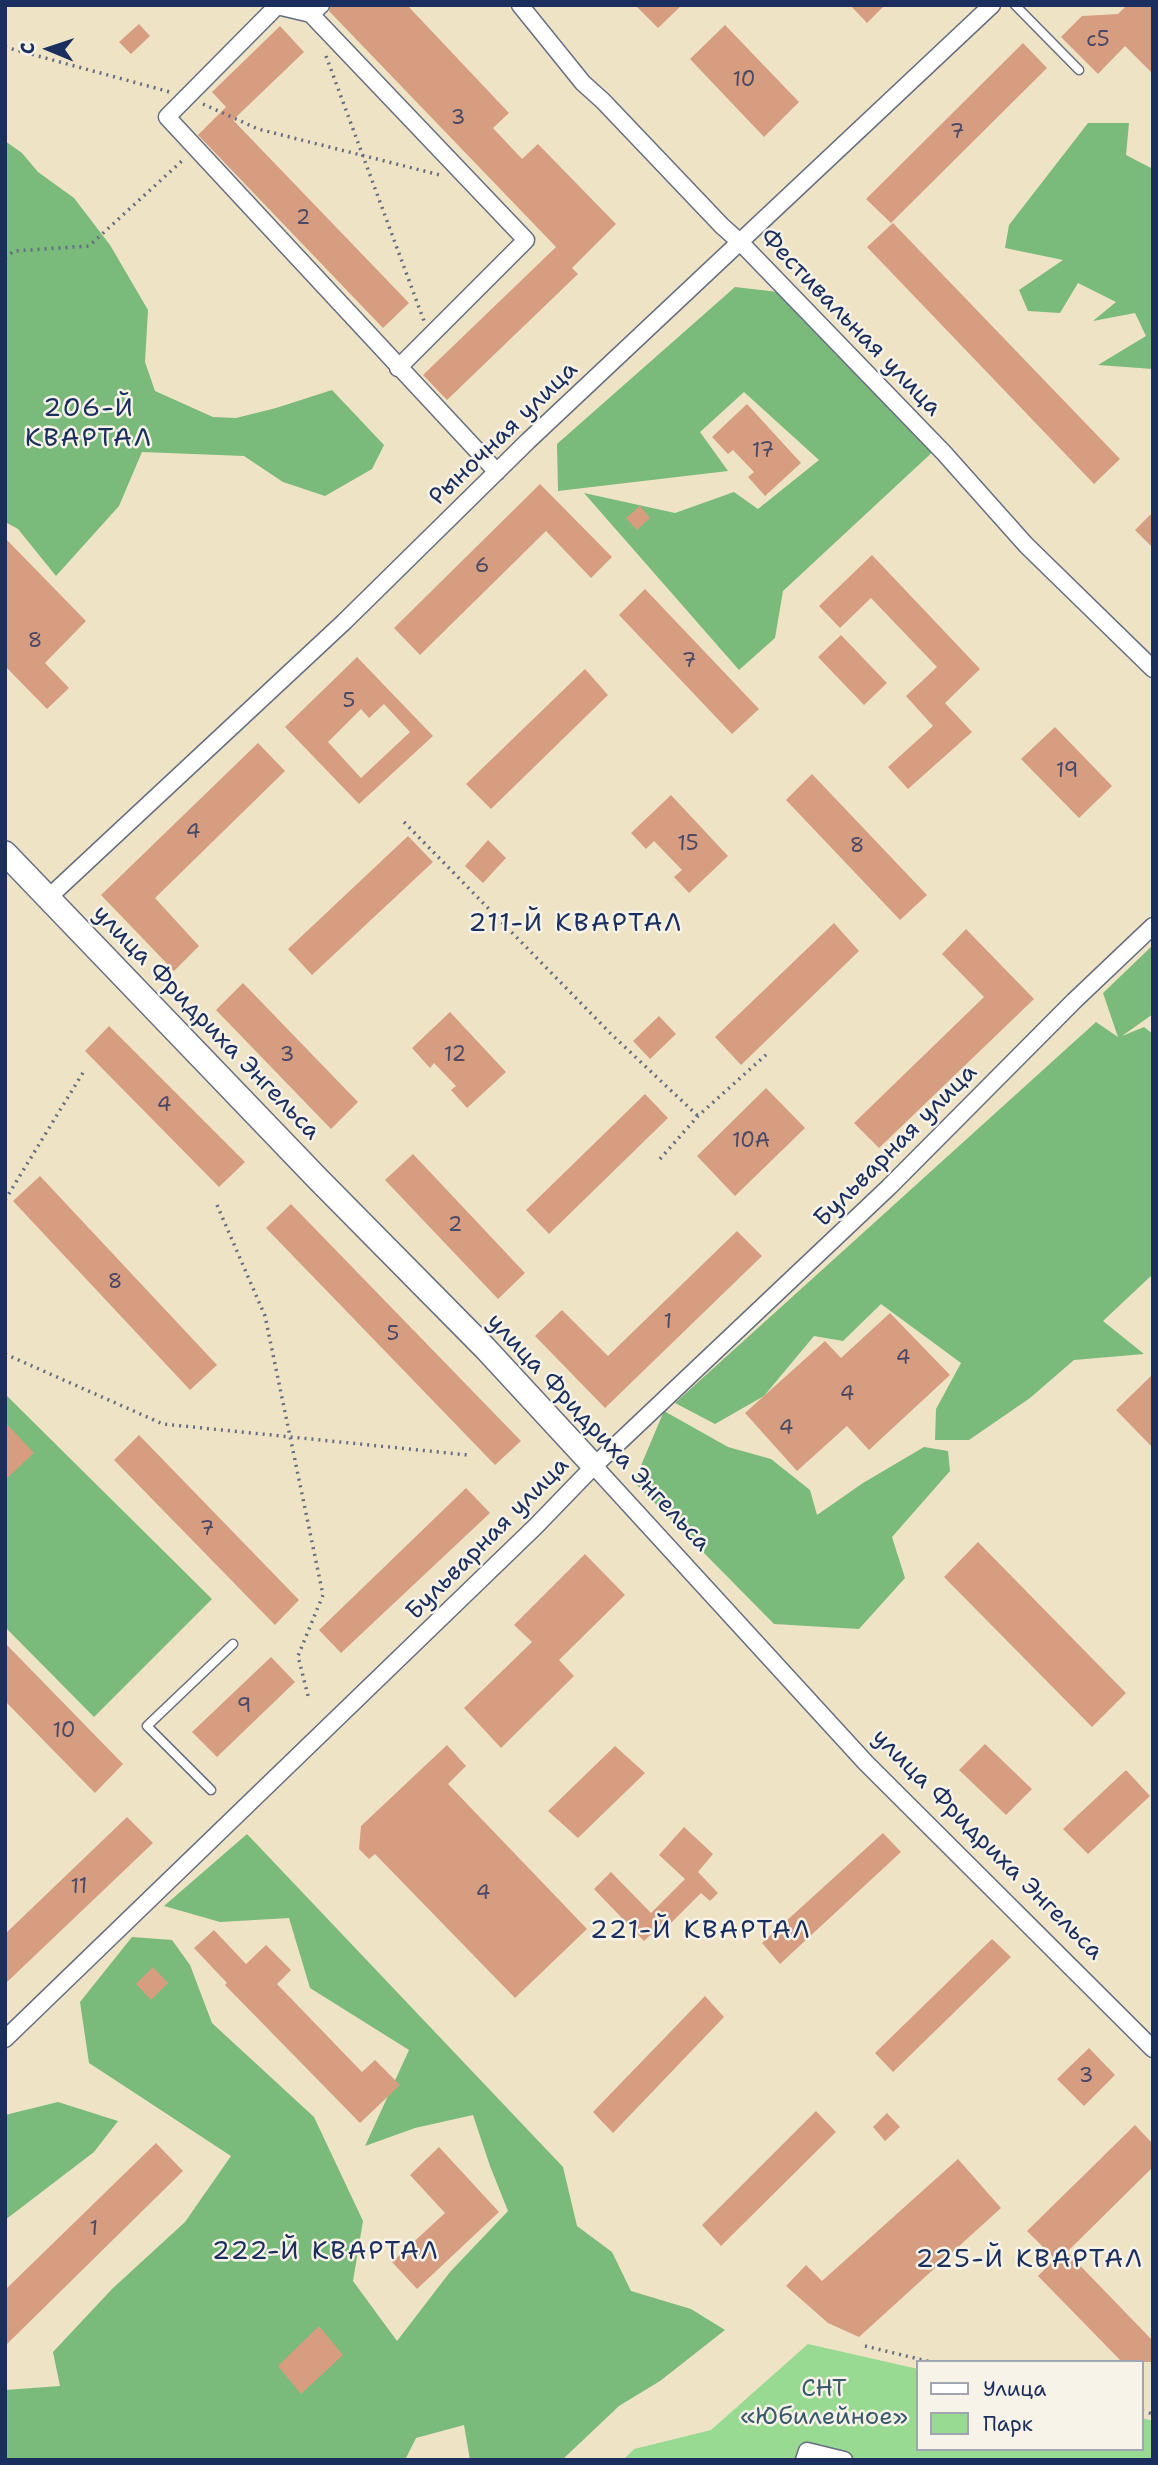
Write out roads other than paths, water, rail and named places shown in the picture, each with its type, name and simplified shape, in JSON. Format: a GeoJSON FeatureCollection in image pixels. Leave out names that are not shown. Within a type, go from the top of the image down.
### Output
{"type":"FeatureCollection","features":[{"type":"Feature","properties":{"kind":"street","name":"Фестивальная улица"},"geometry":{"type":"LineString","coordinates":[[520,5],[583,83],[944,453],[1027,545],[1153,669]]}},
{"type":"Feature","properties":{"kind":"street","name":"Рыночная улица"},"geometry":{"type":"LineString","coordinates":[[49,897],[344,622],[699,278],[741,243],[992,5]]}},
{"type":"Feature","properties":{"kind":"street"},"geometry":{"type":"LineString","coordinates":[[398,368],[526,240],[311,8],[277,6],[167,117],[398,368],[497,472]]}},
{"type":"Feature","properties":{"kind":"street","name":"улица Фридриха Энгельса"},"geometry":{"type":"LineString","coordinates":[[5,853],[318,1179],[485,1348],[866,1763],[1153,2049]]}},
{"type":"Feature","properties":{"kind":"street","name":"Бульварная улица"},"geometry":{"type":"LineString","coordinates":[[5,2039],[526,1536],[594,1466],[889,1187],[1074,1001],[1153,926]]}},
{"type":"Feature","properties":{"kind":"street"},"geometry":{"type":"LineString","coordinates":[[804,2460],[807,2451],[844,2460]]}},
{"type":"Feature","properties":{"kind":"lane"},"geometry":{"type":"LineString","coordinates":[[1015,5],[1079,70]]}},
{"type":"Feature","properties":{"kind":"lane"},"geometry":{"type":"LineString","coordinates":[[211,1790],[147,1726],[233,1644]]}},
{"type":"Feature","properties":{"kind":"district","name":"206-Й КВАРТАЛ"},"geometry":{"type":"Point","coordinates":[89,424]}},
{"type":"Feature","properties":{"kind":"district","name":"211-Й КВАРТАЛ"},"geometry":{"type":"Point","coordinates":[576,924]}},
{"type":"Feature","properties":{"kind":"district","name":"221-Й КВАРТАЛ"},"geometry":{"type":"Point","coordinates":[701,1931]}},
{"type":"Feature","properties":{"kind":"district","name":"222-Й КВАРТАЛ"},"geometry":{"type":"Point","coordinates":[326,2252]}},
{"type":"Feature","properties":{"kind":"district","name":"225-Й КВАРТАЛ"},"geometry":{"type":"Point","coordinates":[1030,2260]}},
{"type":"Feature","properties":{"kind":"park label","name":"СНТ «Юбилейное»"},"geometry":{"type":"Point","coordinates":[824,2404]}}]}
